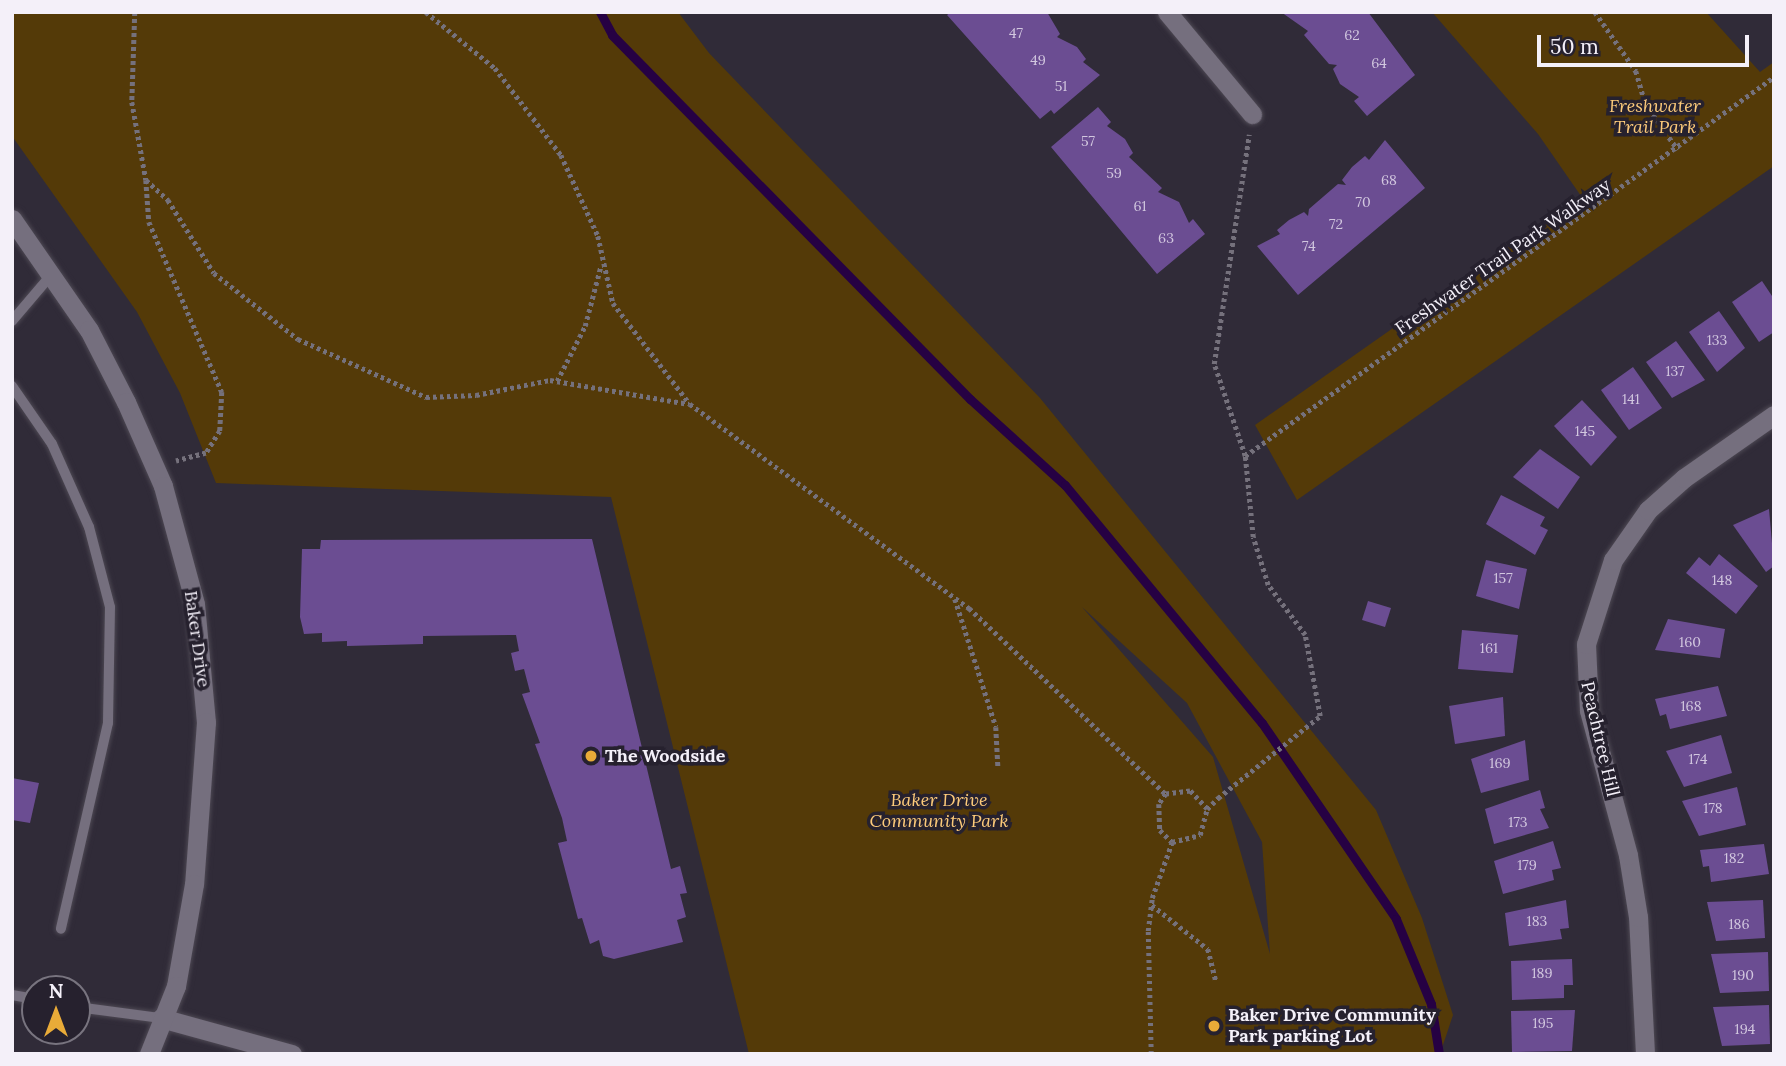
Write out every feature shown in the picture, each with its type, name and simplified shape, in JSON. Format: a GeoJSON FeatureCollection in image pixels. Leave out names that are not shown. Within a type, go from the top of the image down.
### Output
{"type":"FeatureCollection","features":[{"type":"Feature","properties":{"kind":"street"},"geometry":{"type":"LineString","coordinates":[[1167,12],[1252,114]]}},
{"type":"Feature","properties":{"kind":"street","name":"Baker Drive"},"geometry":{"type":"LineString","coordinates":[[12,219],[89,330],[155,466],[195,604],[206,722],[194,884],[176,986],[161,1018],[149,1054]]}},
{"type":"Feature","properties":{"kind":"street","name":"Peachtree Hill"},"geometry":{"type":"LineString","coordinates":[[1645,1054],[1638,917],[1628,855],[1590,710],[1586,644],[1613,560],[1648,510],[1684,478],[1774,415]]}},
{"type":"Feature","properties":{"kind":"street"},"geometry":{"type":"LineString","coordinates":[[161,1018],[292,1054]]}},
{"type":"Feature","properties":{"kind":"lane"},"geometry":{"type":"LineString","coordinates":[[12,321],[52,274]]}},
{"type":"Feature","properties":{"kind":"lane"},"geometry":{"type":"LineString","coordinates":[[12,386],[58,456],[89,527],[110,607],[108,723],[61,929]]}},
{"type":"Feature","properties":{"kind":"lane"},"geometry":{"type":"LineString","coordinates":[[91,1009],[161,1018]]}},
{"type":"Feature","properties":{"kind":"path"},"geometry":{"type":"LineString","coordinates":[[135,12],[132,102],[146,180],[149,222],[222,392],[220,431],[206,453],[155,466]]}},
{"type":"Feature","properties":{"kind":"path"},"geometry":{"type":"LineString","coordinates":[[426,12],[495,68],[561,155],[598,236],[601,261],[613,303],[690,404],[954,597],[1166,793],[1190,791],[1207,809]]}},
{"type":"Feature","properties":{"kind":"path"},"geometry":{"type":"LineString","coordinates":[[1595,12],[1636,71],[1645,103],[1678,150]]}},
{"type":"Feature","properties":{"kind":"path","name":"Freshwater Trail Park Walkway"},"geometry":{"type":"LineString","coordinates":[[1245,456],[1678,150],[1774,77]]}},
{"type":"Feature","properties":{"kind":"path"},"geometry":{"type":"LineString","coordinates":[[1172,842],[1200,835],[1207,809],[1286,739],[1320,716],[1317,678],[1305,635],[1268,586],[1253,537],[1245,456],[1214,364],[1252,114]]}},
{"type":"Feature","properties":{"kind":"path"},"geometry":{"type":"LineString","coordinates":[[146,180],[168,200],[214,273],[298,339],[426,397],[476,395],[556,381],[690,404]]}},
{"type":"Feature","properties":{"kind":"path"},"geometry":{"type":"LineString","coordinates":[[556,381],[586,326],[601,261]]}},
{"type":"Feature","properties":{"kind":"path"},"geometry":{"type":"LineString","coordinates":[[954,597],[996,727],[998,766]]}},
{"type":"Feature","properties":{"kind":"path"},"geometry":{"type":"LineString","coordinates":[[1166,793],[1157,815],[1160,830],[1172,842]]}},
{"type":"Feature","properties":{"kind":"path"},"geometry":{"type":"LineString","coordinates":[[1151,1054],[1146,1012],[1151,904],[1172,842]]}},
{"type":"Feature","properties":{"kind":"path"},"geometry":{"type":"LineString","coordinates":[[1151,904],[1208,949],[1216,980]]}},
{"type":"Feature","properties":{"kind":"green space","name":"Baker Drive Community Park"},"geometry":{"type":"Polygon","coordinates":[[[12,12],[678,12],[709,53],[1040,398],[1376,810],[1422,918],[1453,1015],[1440,1054],[749,1054],[611,497],[216,483],[180,393],[137,312],[12,136],[12,12]],[[1082,607],[1213,757],[1270,954],[1262,842],[1187,703],[1082,607]]]}},
{"type":"Feature","properties":{"kind":"green space","name":"Freshwater Trail Park"},"geometry":{"type":"Polygon","coordinates":[[[1432,12],[1706,12],[1760,72],[1774,62],[1774,166],[1297,500],[1255,425],[1581,196],[1538,134],[1432,12]]]}},
{"type":"Feature","properties":{"kind":"building"},"geometry":{"type":"Polygon","coordinates":[[[951,12],[1047,12],[1060,34],[1057,37],[1077,47],[1086,59],[1083,62],[1100,75],[1054,114],[1051,110],[1040,119],[947,15],[951,12]]]}},
{"type":"Feature","properties":{"kind":"building"},"geometry":{"type":"Polygon","coordinates":[[[1281,12],[1368,12],[1415,75],[1367,116],[1354,101],[1359,97],[1340,84],[1333,69],[1337,65],[1329,64],[1304,35],[1308,31],[1281,12]]]}},
{"type":"Feature","properties":{"kind":"building"},"geometry":{"type":"Polygon","coordinates":[[[1098,107],[1111,122],[1107,126],[1125,139],[1133,153],[1129,157],[1162,188],[1158,192],[1179,202],[1189,223],[1193,219],[1205,234],[1157,274],[1051,147],[1098,107]]]}},
{"type":"Feature","properties":{"kind":"building"},"geometry":{"type":"Polygon","coordinates":[[[1385,140],[1425,188],[1298,295],[1257,246],[1280,234],[1277,230],[1289,220],[1304,212],[1308,216],[1309,209],[1338,184],[1346,185],[1342,180],[1352,167],[1365,156],[1369,160],[1385,140]]]}},
{"type":"Feature","properties":{"kind":"building"},"geometry":{"type":"Polygon","coordinates":[[[1762,281],[1774,299],[1774,332],[1759,342],[1732,302],[1762,281]]]}},
{"type":"Feature","properties":{"kind":"building"},"geometry":{"type":"Polygon","coordinates":[[[1719,311],[1745,348],[1717,372],[1689,332],[1719,311]]]}},
{"type":"Feature","properties":{"kind":"building"},"geometry":{"type":"Polygon","coordinates":[[[1676,341],[1705,380],[1672,398],[1646,362],[1676,341]]]}},
{"type":"Feature","properties":{"kind":"building"},"geometry":{"type":"Polygon","coordinates":[[[1633,367],[1662,408],[1629,430],[1601,390],[1633,367]]]}},
{"type":"Feature","properties":{"kind":"building"},"geometry":{"type":"Polygon","coordinates":[[[1582,400],[1617,437],[1591,466],[1554,426],[1582,400]]]}},
{"type":"Feature","properties":{"kind":"building"},"geometry":{"type":"Polygon","coordinates":[[[1540,449],[1580,477],[1558,509],[1513,477],[1540,449]]]}},
{"type":"Feature","properties":{"kind":"building"},"geometry":{"type":"Polygon","coordinates":[[[1501,495],[1545,517],[1540,526],[1548,530],[1535,555],[1486,524],[1501,495]]]}},
{"type":"Feature","properties":{"kind":"building"},"geometry":{"type":"Polygon","coordinates":[[[1769,509],[1774,566],[1766,572],[1733,525],[1769,509]]]}},
{"type":"Feature","properties":{"kind":"building","name":"The Woodside"},"geometry":{"type":"Polygon","coordinates":[[[592,539],[671,869],[680,866],[687,893],[680,894],[686,917],[677,920],[683,942],[614,959],[603,956],[599,940],[590,944],[582,918],[578,919],[558,843],[567,841],[562,818],[535,744],[540,743],[522,694],[530,692],[524,669],[515,671],[511,653],[519,651],[516,635],[423,636],[423,644],[347,646],[347,641],[322,642],[322,633],[304,634],[300,617],[302,549],[320,549],[321,540],[592,539]]]}},
{"type":"Feature","properties":{"kind":"building"},"geometry":{"type":"Polygon","coordinates":[[[1719,554],[1758,586],[1736,614],[1686,573],[1699,557],[1710,566],[1719,554]]]}},
{"type":"Feature","properties":{"kind":"building"},"geometry":{"type":"Polygon","coordinates":[[[1486,560],[1527,569],[1519,609],[1476,596],[1486,560]]]}},
{"type":"Feature","properties":{"kind":"building"},"geometry":{"type":"Polygon","coordinates":[[[1368,601],[1391,608],[1385,627],[1362,620],[1368,601]]]}},
{"type":"Feature","properties":{"kind":"building"},"geometry":{"type":"Polygon","coordinates":[[[1668,619],[1725,629],[1720,658],[1655,650],[1668,619]]]}},
{"type":"Feature","properties":{"kind":"building"},"geometry":{"type":"Polygon","coordinates":[[[1462,630],[1518,635],[1513,673],[1458,669],[1462,630]]]}},
{"type":"Feature","properties":{"kind":"building"},"geometry":{"type":"Polygon","coordinates":[[[1718,686],[1727,716],[1670,729],[1666,714],[1660,716],[1655,699],[1718,686]]]}},
{"type":"Feature","properties":{"kind":"building"},"geometry":{"type":"Polygon","coordinates":[[[1503,697],[1505,736],[1455,744],[1449,706],[1503,697]]]}},
{"type":"Feature","properties":{"kind":"building"},"geometry":{"type":"Polygon","coordinates":[[[1721,735],[1732,773],[1684,787],[1666,751],[1721,735]]]}},
{"type":"Feature","properties":{"kind":"building"},"geometry":{"type":"Polygon","coordinates":[[[1525,740],[1529,780],[1481,793],[1471,759],[1525,740]]]}},
{"type":"Feature","properties":{"kind":"building"},"geometry":{"type":"Polygon","coordinates":[[[12,778],[39,783],[30,823],[12,820],[12,778]]]}},
{"type":"Feature","properties":{"kind":"building"},"geometry":{"type":"Polygon","coordinates":[[[1737,787],[1746,825],[1699,836],[1682,801],[1737,787]]]}},
{"type":"Feature","properties":{"kind":"building"},"geometry":{"type":"Polygon","coordinates":[[[1540,790],[1545,808],[1540,809],[1549,828],[1494,844],[1485,809],[1540,790]]]}},
{"type":"Feature","properties":{"kind":"building"},"geometry":{"type":"Polygon","coordinates":[[[1553,841],[1561,868],[1552,870],[1554,880],[1503,894],[1494,861],[1553,841]]]}},
{"type":"Feature","properties":{"kind":"building"},"geometry":{"type":"Polygon","coordinates":[[[1764,844],[1769,874],[1711,882],[1709,866],[1703,867],[1700,850],[1764,844]]]}},
{"type":"Feature","properties":{"kind":"building"},"geometry":{"type":"Polygon","coordinates":[[[1566,900],[1569,928],[1560,929],[1562,939],[1509,946],[1505,913],[1566,900]]]}},
{"type":"Feature","properties":{"kind":"building"},"geometry":{"type":"Polygon","coordinates":[[[1763,900],[1765,938],[1716,941],[1707,902],[1763,900]]]}},
{"type":"Feature","properties":{"kind":"building"},"geometry":{"type":"Polygon","coordinates":[[[1768,952],[1769,991],[1720,993],[1711,954],[1768,952]]]}},
{"type":"Feature","properties":{"kind":"building"},"geometry":{"type":"Polygon","coordinates":[[[1572,959],[1573,985],[1564,985],[1564,998],[1512,1000],[1511,961],[1572,959]]]}},
{"type":"Feature","properties":{"kind":"building"},"geometry":{"type":"Polygon","coordinates":[[[1769,1005],[1770,1044],[1722,1046],[1713,1007],[1769,1005]]]}},
{"type":"Feature","properties":{"kind":"building"},"geometry":{"type":"Polygon","coordinates":[[[1575,1010],[1572,1051],[1512,1052],[1511,1011],[1575,1010]]]}},
{"type":"Feature","properties":{"kind":"waterway"},"geometry":{"type":"LineString","coordinates":[[600,12],[612,35],[970,399],[1065,485],[1262,723],[1396,919],[1431,1004],[1439,1054]]}},
{"type":"Feature","properties":{"kind":"place","name":"The Woodside"},"geometry":{"type":"Point","coordinates":[591,756]}},
{"type":"Feature","properties":{"kind":"place","name":"Baker Drive Community Park parking Lot"},"geometry":{"type":"Point","coordinates":[1214,1026]}}]}
